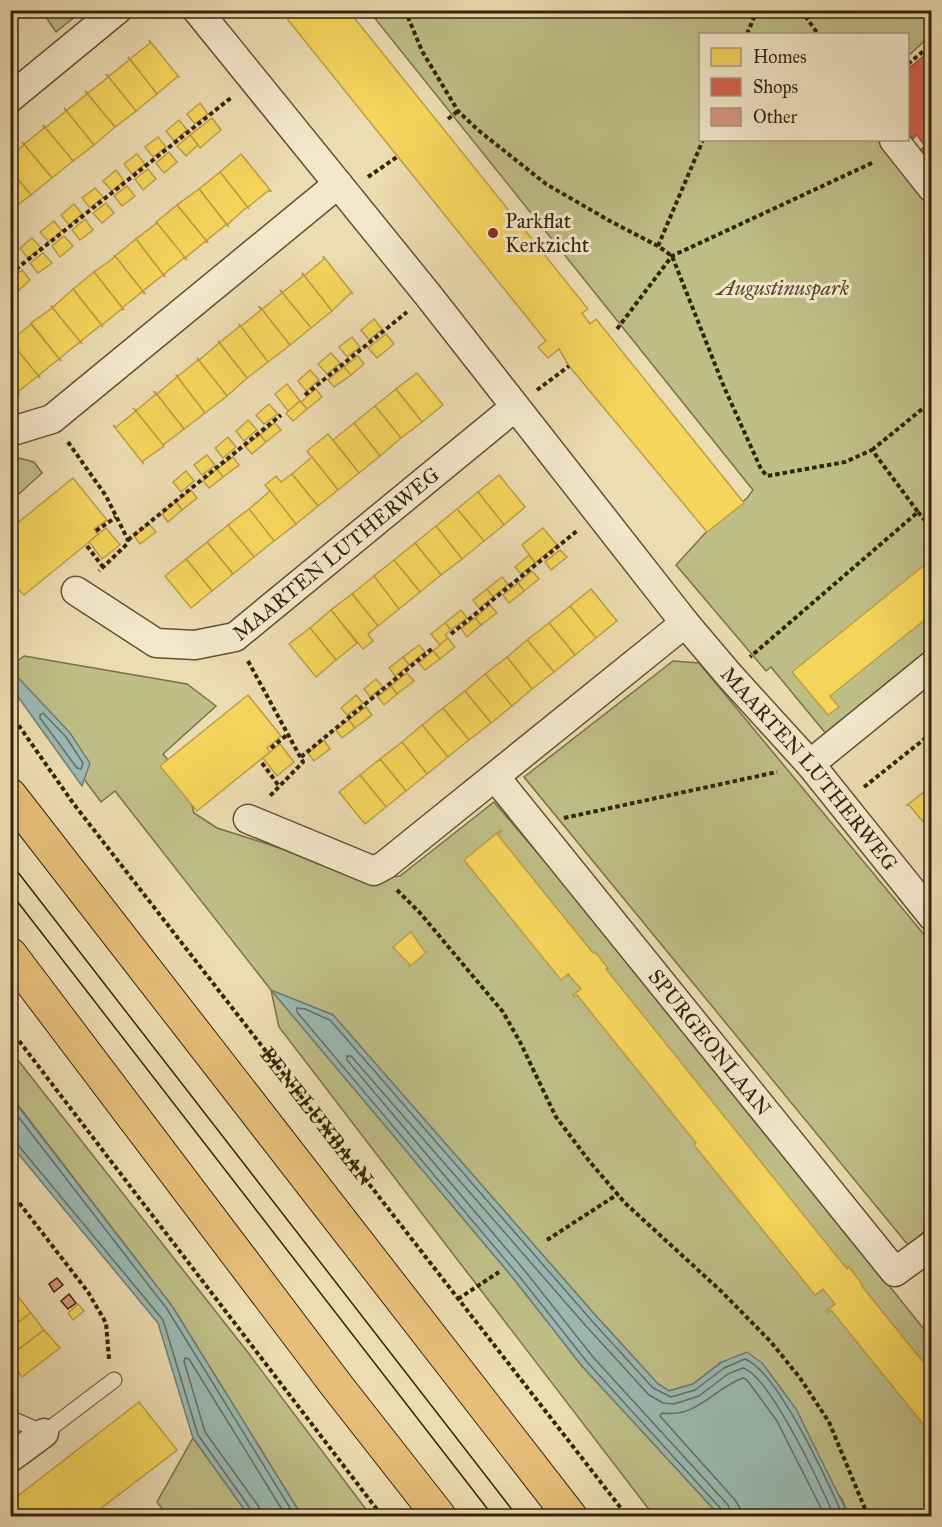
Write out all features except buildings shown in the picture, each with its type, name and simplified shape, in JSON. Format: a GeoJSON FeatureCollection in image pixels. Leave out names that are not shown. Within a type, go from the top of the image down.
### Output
{"type":"FeatureCollection","features":[{"type":"Feature","properties":{"kind":"main road","name":"BENELUXBAAN"},"geometry":{"type":"LineString","coordinates":[[10,784],[18,804],[570,1516]]}},
{"type":"Feature","properties":{"kind":"main road"},"geometry":{"type":"LineString","coordinates":[[10,954],[330,1377],[439,1516]]}},
{"type":"Feature","properties":{"kind":"street"},"geometry":{"type":"LineString","coordinates":[[10,98],[117,10]]}},
{"type":"Feature","properties":{"kind":"street","name":"MAARTEN LUTHERWEG"},"geometry":{"type":"LineString","coordinates":[[197,10],[428,295],[685,623],[810,765],[932,916]]}},
{"type":"Feature","properties":{"kind":"street"},"geometry":{"type":"LineString","coordinates":[[898,144],[932,188]]}},
{"type":"Feature","properties":{"kind":"street"},"geometry":{"type":"LineString","coordinates":[[10,428],[16,430],[52,419],[338,184]]}},
{"type":"Feature","properties":{"kind":"street","name":"MAARTEN LUTHERWEG"},"geometry":{"type":"LineString","coordinates":[[76,591],[156,642],[195,645],[235,637],[515,407]]}},
{"type":"Feature","properties":{"kind":"street"},"geometry":{"type":"LineString","coordinates":[[248,819],[374,870],[385,866],[685,623]]}},
{"type":"Feature","properties":{"kind":"street"},"geometry":{"type":"LineString","coordinates":[[810,765],[932,665]]}},
{"type":"Feature","properties":{"kind":"street","name":"SPURGEONLAAN"},"geometry":{"type":"LineString","coordinates":[[496,778],[895,1272],[932,1245]]}},
{"type":"Feature","properties":{"kind":"street"},"geometry":{"type":"LineString","coordinates":[[10,1458],[44,1433]]}},
{"type":"Feature","properties":{"kind":"lane"},"geometry":{"type":"LineString","coordinates":[[10,1418],[44,1433],[114,1380]]}},
{"type":"Feature","properties":{"kind":"path"},"geometry":{"type":"LineString","coordinates":[[405,10],[423,51],[458,111],[478,130],[546,184],[672,256],[724,387],[761,469],[767,476],[845,462],[872,450],[932,401]]}},
{"type":"Feature","properties":{"kind":"path"},"geometry":{"type":"LineString","coordinates":[[747,33],[757,10]]}},
{"type":"Feature","properties":{"kind":"path"},"geometry":{"type":"LineString","coordinates":[[801,10],[817,33]]}},
{"type":"Feature","properties":{"kind":"path"},"geometry":{"type":"LineString","coordinates":[[909,63],[932,44]]}},
{"type":"Feature","properties":{"kind":"path"},"geometry":{"type":"LineString","coordinates":[[10,274],[254,80]]}},
{"type":"Feature","properties":{"kind":"path"},"geometry":{"type":"LineString","coordinates":[[448,119],[458,111]]}},
{"type":"Feature","properties":{"kind":"path"},"geometry":{"type":"LineString","coordinates":[[658,246],[703,141]]}},
{"type":"Feature","properties":{"kind":"path"},"geometry":{"type":"LineString","coordinates":[[617,329],[672,256],[898,144]]}},
{"type":"Feature","properties":{"kind":"path"},"geometry":{"type":"LineString","coordinates":[[305,395],[428,295]]}},
{"type":"Feature","properties":{"kind":"path"},"geometry":{"type":"LineString","coordinates":[[515,407],[569,366]]}},
{"type":"Feature","properties":{"kind":"path"},"geometry":{"type":"LineString","coordinates":[[76,591],[127,544],[128,540],[281,415]]}},
{"type":"Feature","properties":{"kind":"path"},"geometry":{"type":"LineString","coordinates":[[52,419],[105,496],[128,540]]}},
{"type":"Feature","properties":{"kind":"path"},"geometry":{"type":"LineString","coordinates":[[872,450],[932,529]]}},
{"type":"Feature","properties":{"kind":"path"},"geometry":{"type":"LineString","coordinates":[[729,675],[918,512]]}},
{"type":"Feature","properties":{"kind":"path"},"geometry":{"type":"LineString","coordinates":[[451,634],[599,513]]}},
{"type":"Feature","properties":{"kind":"path"},"geometry":{"type":"LineString","coordinates":[[96,531],[116,517]]}},
{"type":"Feature","properties":{"kind":"path"},"geometry":{"type":"LineString","coordinates":[[87,546],[103,567]]}},
{"type":"Feature","properties":{"kind":"path"},"geometry":{"type":"LineString","coordinates":[[235,637],[303,762],[248,819]]}},
{"type":"Feature","properties":{"kind":"path"},"geometry":{"type":"LineString","coordinates":[[301,757],[434,646]]}},
{"type":"Feature","properties":{"kind":"path","name":"BENELUXBAAN"},"geometry":{"type":"LineString","coordinates":[[10,713],[88,822],[627,1516]]}},
{"type":"Feature","properties":{"kind":"path"},"geometry":{"type":"LineString","coordinates":[[842,805],[932,733]]}},
{"type":"Feature","properties":{"kind":"path"},"geometry":{"type":"LineString","coordinates":[[271,748],[288,734]]}},
{"type":"Feature","properties":{"kind":"path"},"geometry":{"type":"LineString","coordinates":[[261,763],[279,787]]}},
{"type":"Feature","properties":{"kind":"path"},"geometry":{"type":"LineString","coordinates":[[534,825],[810,765]]}},
{"type":"Feature","properties":{"kind":"path"},"geometry":{"type":"LineString","coordinates":[[385,866],[389,881],[404,899],[428,921],[503,1012],[556,1117],[618,1194],[771,1342],[800,1378],[829,1422],[868,1516]]}},
{"type":"Feature","properties":{"kind":"path"},"geometry":{"type":"LineString","coordinates":[[10,1029],[382,1516]]}},
{"type":"Feature","properties":{"kind":"path"},"geometry":{"type":"LineString","coordinates":[[10,1191],[88,1292],[106,1323],[114,1380]]}},
{"type":"Feature","properties":{"kind":"path"},"geometry":{"type":"LineString","coordinates":[[547,1240],[618,1194]]}},
{"type":"Feature","properties":{"kind":"path"},"geometry":{"type":"LineString","coordinates":[[458,1299],[499,1272]]}},
{"type":"Feature","properties":{"kind":"green space"},"geometry":{"type":"Polygon","coordinates":[[[42,11],[82,11],[56,32],[42,11]]]}},
{"type":"Feature","properties":{"kind":"green space","name":"Augustinuspark"},"geometry":{"type":"Polygon","coordinates":[[[369,11],[931,11],[931,35],[909,55],[909,33],[699,33],[699,141],[898,141],[931,192],[931,649],[827,735],[771,667],[766,671],[676,565],[709,529],[747,498],[753,490],[369,11]]]}},
{"type":"Feature","properties":{"kind":"green space"},"geometry":{"type":"Polygon","coordinates":[[[11,456],[34,462],[42,473],[11,501],[11,456]]]}},
{"type":"Feature","properties":{"kind":"green space"},"geometry":{"type":"Polygon","coordinates":[[[24,656],[187,684],[216,706],[163,754],[194,791],[191,802],[194,813],[217,828],[375,878],[400,876],[494,802],[627,958],[931,1338],[931,1516],[849,1516],[842,1499],[721,1362],[693,1384],[669,1391],[658,1384],[333,1015],[272,991],[514,1279],[582,1366],[720,1516],[654,1516],[279,1027],[271,990],[115,791],[101,802],[11,681],[11,666],[24,656]]]}},
{"type":"Feature","properties":{"kind":"green space"},"geometry":{"type":"Polygon","coordinates":[[[673,661],[699,663],[931,943],[931,1226],[908,1245],[524,777],[673,661]]]}},
{"type":"Feature","properties":{"kind":"green space"},"geometry":{"type":"Polygon","coordinates":[[[10,1050],[246,1350],[371,1516],[302,1516],[172,1306],[11,1096],[10,1050]]]}},
{"type":"Feature","properties":{"kind":"green space"},"geometry":{"type":"Polygon","coordinates":[[[193,1438],[249,1516],[168,1516],[157,1502],[193,1438]]]}},
{"type":"Feature","properties":{"kind":"water"},"geometry":{"type":"Polygon","coordinates":[[[10,669],[70,733],[90,763],[82,786],[11,687],[10,669]]]}},
{"type":"Feature","properties":{"kind":"water"},"geometry":{"type":"Polygon","coordinates":[[[271,990],[333,1015],[658,1384],[669,1391],[693,1384],[722,1362],[747,1352],[763,1364],[796,1409],[849,1516],[720,1516],[582,1366],[514,1279],[271,990]]]}},
{"type":"Feature","properties":{"kind":"water"},"geometry":{"type":"Polygon","coordinates":[[[10,1096],[172,1306],[302,1516],[249,1516],[193,1438],[158,1323],[11,1145],[10,1096]]]}},
{"type":"Feature","properties":{"kind":"tram line"},"geometry":{"type":"LineString","coordinates":[[10,862],[517,1516]]}},
{"type":"Feature","properties":{"kind":"tram line"},"geometry":{"type":"LineString","coordinates":[[10,892],[493,1516]]}},
{"type":"Feature","properties":{"kind":"place","name":"Parkflat Kerkzicht"},"geometry":{"type":"Point","coordinates":[493,233]}}]}
